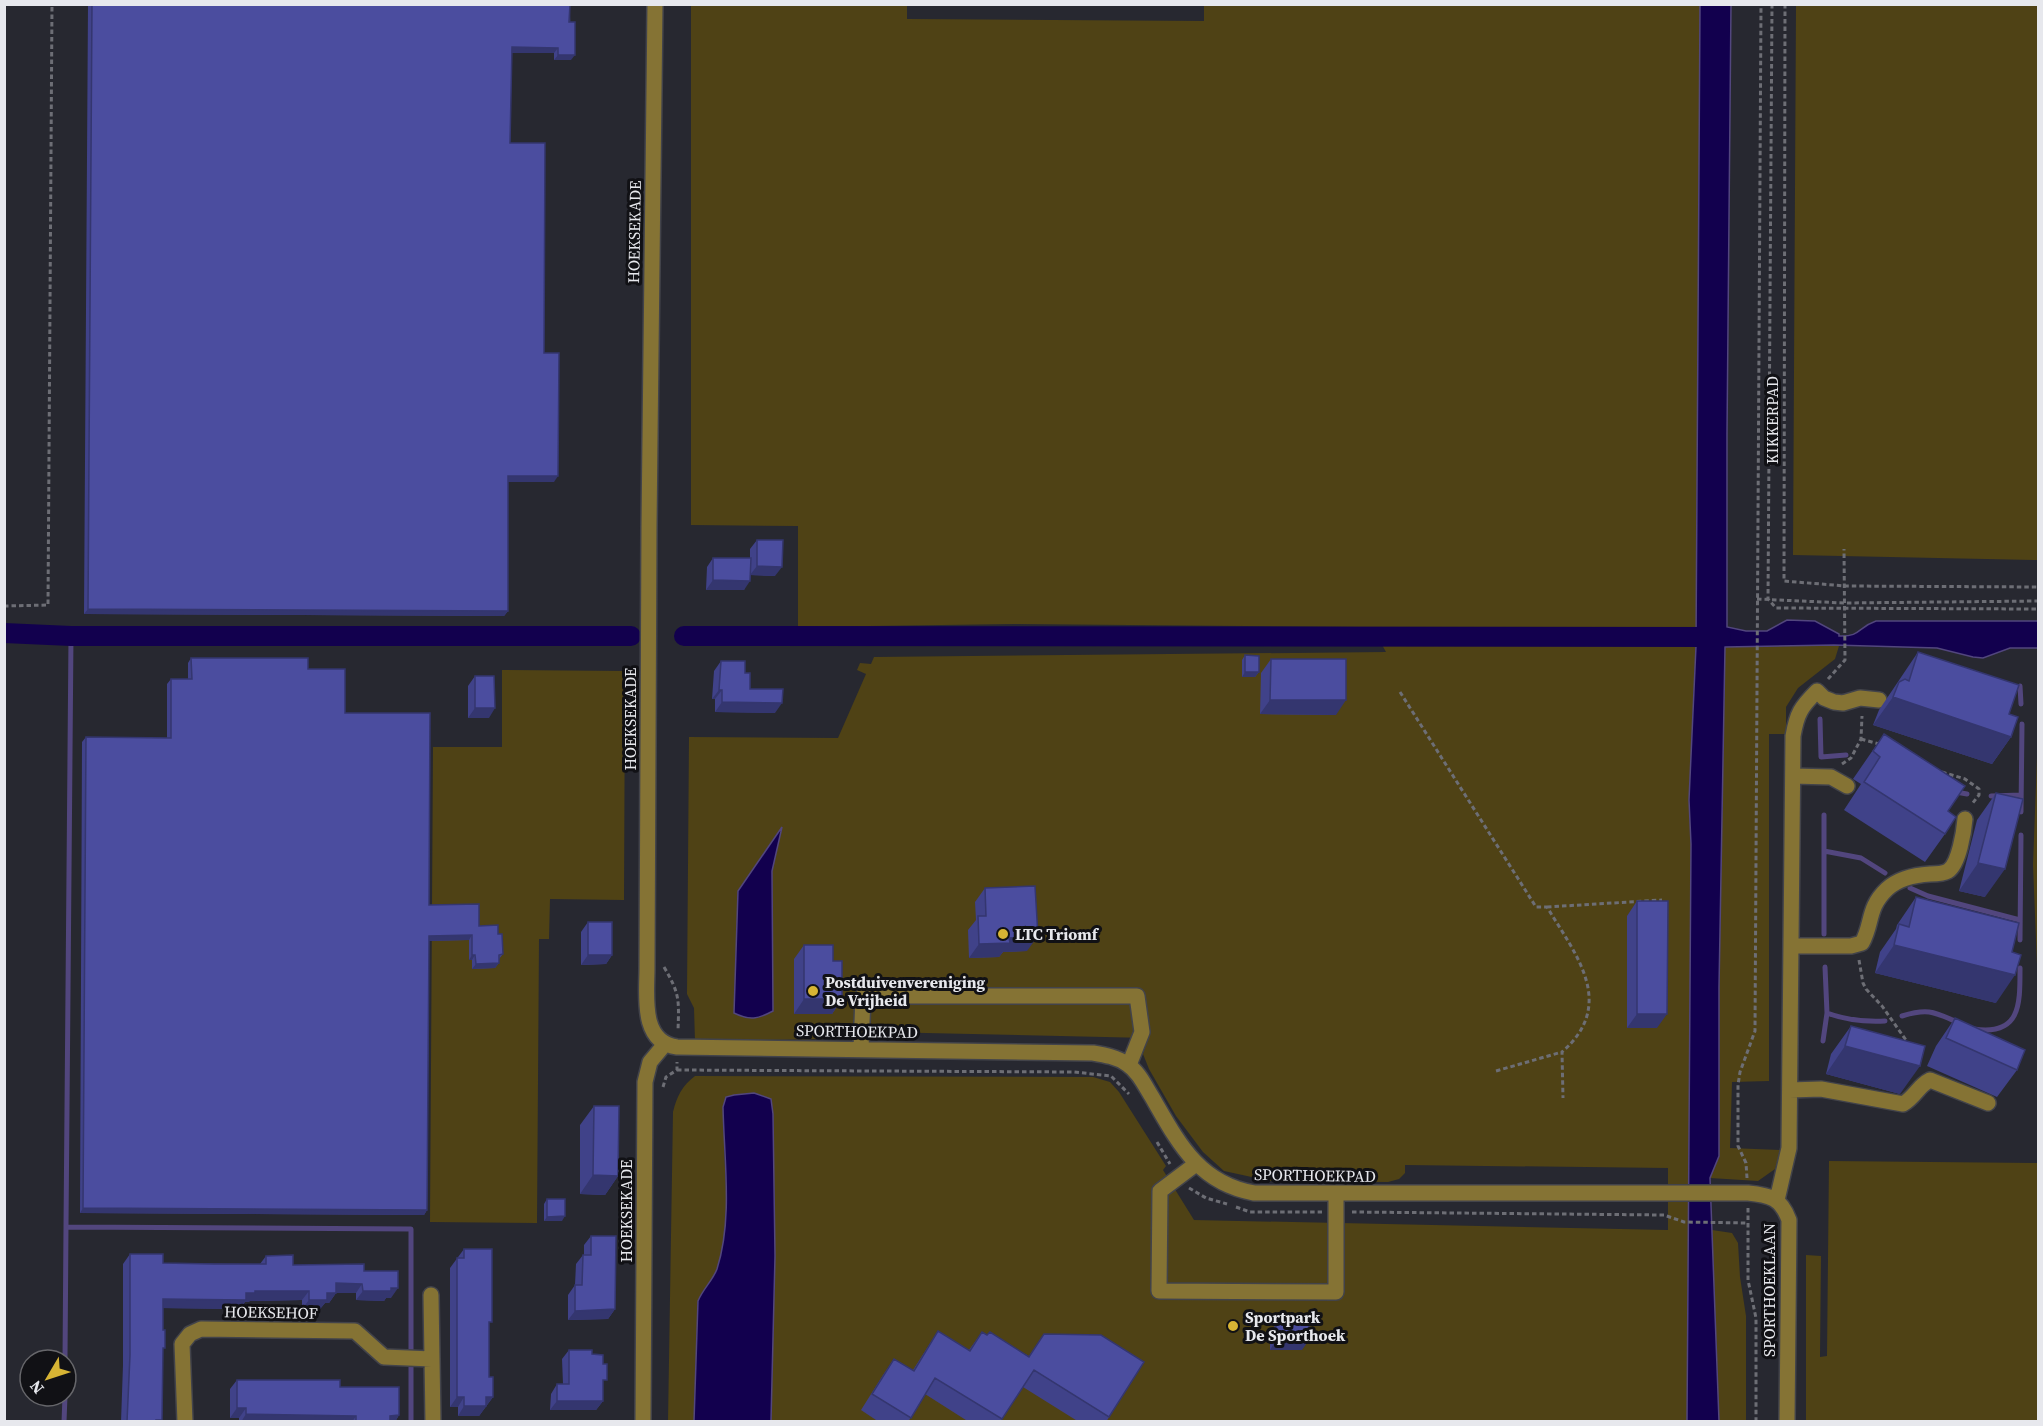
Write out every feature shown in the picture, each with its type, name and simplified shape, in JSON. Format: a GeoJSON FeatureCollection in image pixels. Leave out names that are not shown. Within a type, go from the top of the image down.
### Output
{"type":"FeatureCollection","features":[{"type":"Feature","properties":{"kind":"street","name":"HOEKSEKADE"},"geometry":{"type":"LineString","coordinates":[[643,1422],[645,1082],[650,1062],[671,1045],[651,1028],[648,1017],[647,968],[648,538],[655,4]]}},
{"type":"Feature","properties":{"kind":"street"},"geometry":{"type":"LineString","coordinates":[[1816,691],[1824,698],[1834,702],[1843,703],[1854,699],[1874,700]]}},
{"type":"Feature","properties":{"kind":"street","name":"SPORTHOEKLAAN"},"geometry":{"type":"LineString","coordinates":[[1787,1422],[1789,1220],[1777,1200],[1789,1148],[1793,736],[1800,709],[1816,691]]}},
{"type":"Feature","properties":{"kind":"street"},"geometry":{"type":"LineString","coordinates":[[1793,776],[1831,777],[1847,786]]}},
{"type":"Feature","properties":{"kind":"street"},"geometry":{"type":"LineString","coordinates":[[1791,946],[1862,943],[1870,914],[1878,899],[1888,888],[1901,879],[1947,872],[1953,866],[1964,835],[1965,819]]}},
{"type":"Feature","properties":{"kind":"street"},"geometry":{"type":"LineString","coordinates":[[861,1049],[862,996],[1137,996],[1142,1032],[1129,1065]]}},
{"type":"Feature","properties":{"kind":"street","name":"SPORTHOEKPAD"},"geometry":{"type":"LineString","coordinates":[[671,1045],[1093,1053],[1113,1057],[1129,1065],[1140,1077],[1178,1142],[1196,1164],[1218,1182],[1235,1190],[1254,1193],[1748,1193],[1777,1200]]}},
{"type":"Feature","properties":{"kind":"street"},"geometry":{"type":"LineString","coordinates":[[1790,1090],[1821,1089],[1903,1104],[1912,1099],[1922,1084],[1930,1080],[1988,1103]]}},
{"type":"Feature","properties":{"kind":"street"},"geometry":{"type":"LineString","coordinates":[[1196,1164],[1177,1176],[1160,1191],[1159,1291],[1336,1292],[1336,1193]]}},
{"type":"Feature","properties":{"kind":"street"},"geometry":{"type":"LineString","coordinates":[[430,1295],[418,1358],[433,1422]]}},
{"type":"Feature","properties":{"kind":"street","name":"HOEKSEHOF"},"geometry":{"type":"LineString","coordinates":[[185,1422],[182,1344],[190,1334],[201,1329],[355,1331],[384,1357],[418,1358]]}},
{"type":"Feature","properties":{"kind":"path"},"geometry":{"type":"LineString","coordinates":[[4,606],[48,605],[52,4]]}},
{"type":"Feature","properties":{"kind":"path","name":"KIKKERPAD"},"geometry":{"type":"LineString","coordinates":[[1756,646],[1761,4]]}},
{"type":"Feature","properties":{"kind":"path","name":"KIKKERPAD"},"geometry":{"type":"LineString","coordinates":[[1768,599],[1772,4]]}},
{"type":"Feature","properties":{"kind":"path","name":"KIKKERPAD"},"geometry":{"type":"LineString","coordinates":[[1785,4],[1784,581],[1845,586],[2038,587]]}},
{"type":"Feature","properties":{"kind":"path"},"geometry":{"type":"LineString","coordinates":[[1816,691],[1845,660],[1844,549]]}},
{"type":"Feature","properties":{"kind":"path"},"geometry":{"type":"LineString","coordinates":[[1757,599],[1844,603],[2038,601]]}},
{"type":"Feature","properties":{"kind":"path"},"geometry":{"type":"LineString","coordinates":[[1768,599],[1776,608],[2038,609]]}},
{"type":"Feature","properties":{"kind":"path","name":"SPORTHOEKLAAN"},"geometry":{"type":"LineString","coordinates":[[1756,646],[1755,1031],[1740,1072],[1738,1085],[1738,1146],[1746,1163],[1748,1193],[1748,1280],[1756,1318],[1756,1422]]}},
{"type":"Feature","properties":{"kind":"path"},"geometry":{"type":"LineString","coordinates":[[1400,692],[1536,907],[1662,900]]}},
{"type":"Feature","properties":{"kind":"path"},"geometry":{"type":"LineString","coordinates":[[1831,777],[1841,765],[1851,758],[1862,739],[1860,720],[1874,700]]}},
{"type":"Feature","properties":{"kind":"path"},"geometry":{"type":"LineString","coordinates":[[1862,739],[1885,746]]}},
{"type":"Feature","properties":{"kind":"path"},"geometry":{"type":"LineString","coordinates":[[1941,772],[1965,779],[1979,789],[1977,798],[1967,809],[1965,819]]}},
{"type":"Feature","properties":{"kind":"path"},"geometry":{"type":"LineString","coordinates":[[1496,1071],[1562,1052],[1581,1032],[1589,1011],[1590,998],[1578,958],[1547,907]]}},
{"type":"Feature","properties":{"kind":"path"},"geometry":{"type":"LineString","coordinates":[[1857,945],[1866,989],[1886,1011],[1911,1047]]}},
{"type":"Feature","properties":{"kind":"path"},"geometry":{"type":"LineString","coordinates":[[663,965],[677,989],[679,999],[671,1045],[677,1070]]}},
{"type":"Feature","properties":{"kind":"path"},"geometry":{"type":"LineString","coordinates":[[1562,1052],[1563,1098]]}},
{"type":"Feature","properties":{"kind":"path"},"geometry":{"type":"LineString","coordinates":[[662,1094],[666,1077],[677,1070],[1074,1072],[1111,1076],[1129,1094]]}},
{"type":"Feature","properties":{"kind":"path"},"geometry":{"type":"LineString","coordinates":[[1153,1135],[1177,1176],[1186,1186],[1206,1198],[1250,1212],[1664,1215],[1684,1222],[1748,1223]]}},
{"type":"Feature","properties":{"kind":"shaded area"},"geometry":{"type":"Polygon","coordinates":[[[1204,4],[1700,5],[1696,646],[1689,800],[1691,844],[1687,1421],[771,1421],[775,1256],[773,1114],[724,1146],[726,1228],[721,1260],[716,1273],[698,1301],[694,1421],[668,1422],[673,1112],[681,1092],[695,1076],[1093,1077],[1110,1082],[1119,1092],[1166,1166],[1163,1170],[1194,1220],[1668,1230],[1668,1168],[1405,1165],[1405,1173],[1399,1179],[1388,1182],[1270,1181],[1224,1171],[1203,1152],[1176,1116],[1149,1069],[1143,1054],[1148,1038],[833,1031],[825,1039],[695,1041],[694,1008],[687,994],[689,737],[838,738],[866,674],[857,670],[860,663],[871,664],[874,657],[1386,652],[1381,643],[1359,643],[1358,627],[1015,624],[798,627],[798,526],[691,525],[691,5],[907,5],[907,19],[1204,21],[1204,4]],[[781,828],[738,891],[772,871],[781,828]]]}},
{"type":"Feature","properties":{"kind":"shaded area"},"geometry":{"type":"Polygon","coordinates":[[[1731,4],[1727,627],[1746,631],[1767,631],[1787,620],[1815,621],[1839,636],[1846,636],[1876,621],[2038,621],[2038,648],[2010,648],[1983,658],[1937,648],[1834,645],[1725,647],[1719,988],[1719,1156],[1710,1178],[1719,1421],[1687,1422],[1691,844],[1689,800],[1696,646],[1700,5],[1731,4]]]}},
{"type":"Feature","properties":{"kind":"shaded area"},"geometry":{"type":"Polygon","coordinates":[[[1796,5],[2038,5],[2038,560],[1793,555],[1796,5]]]}},
{"type":"Feature","properties":{"kind":"shaded area"},"geometry":{"type":"Polygon","coordinates":[[[1725,646],[1839,646],[1835,659],[1798,688],[1786,707],[1786,734],[1769,734],[1769,1081],[1732,1082],[1730,1148],[1781,1150],[1775,1169],[1758,1181],[1710,1178],[1719,1156],[1719,988],[1725,646]]]}},
{"type":"Feature","properties":{"kind":"shaded area"},"geometry":{"type":"Polygon","coordinates":[[[502,670],[625,671],[624,900],[550,899],[549,939],[539,939],[537,1223],[430,1222],[433,747],[502,747],[502,670]]]}},
{"type":"Feature","properties":{"kind":"shaded area"},"geometry":{"type":"Polygon","coordinates":[[[2038,730],[2038,990],[2033,865],[2038,730]]]}},
{"type":"Feature","properties":{"kind":"shaded area"},"geometry":{"type":"Polygon","coordinates":[[[782,827],[772,871],[773,1011],[749,1018],[734,1013],[738,891],[782,827]]]}},
{"type":"Feature","properties":{"kind":"shaded area"},"geometry":{"type":"Polygon","coordinates":[[[754,1093],[771,1099],[773,1114],[775,1256],[771,1421],[694,1421],[698,1301],[717,1269],[725,1230],[723,1107],[726,1097],[754,1093]]]}},
{"type":"Feature","properties":{"kind":"shaded area"},"geometry":{"type":"Polygon","coordinates":[[[1829,1161],[2038,1163],[2037,1421],[1806,1421],[1806,1255],[1821,1256],[1820,1357],[1827,1356],[1829,1161]]]}},
{"type":"Feature","properties":{"kind":"shaded area"},"geometry":{"type":"Polygon","coordinates":[[[1712,1230],[1732,1233],[1738,1243],[1746,1316],[1746,1421],[1719,1421],[1712,1230]]]}},
{"type":"Feature","properties":{"kind":"building"},"geometry":{"type":"Polygon","coordinates":[[[92,4],[570,4],[569,22],[575,22],[575,55],[558,55],[558,48],[512,47],[510,143],[545,143],[544,353],[559,353],[558,476],[508,476],[508,611],[88,609],[92,4]]]}},
{"type":"Feature","properties":{"kind":"building"},"geometry":{"type":"Polygon","coordinates":[[[757,540],[783,540],[782,567],[757,566],[757,540]]]}},
{"type":"Feature","properties":{"kind":"building"},"geometry":{"type":"Polygon","coordinates":[[[713,558],[751,558],[750,581],[713,580],[713,558]]]}},
{"type":"Feature","properties":{"kind":"building"},"geometry":{"type":"Polygon","coordinates":[[[1918,652],[2019,685],[2009,714],[2018,717],[2011,737],[1893,697],[1899,682],[1905,679],[1909,681],[1918,652]]]}},
{"type":"Feature","properties":{"kind":"building"},"geometry":{"type":"Polygon","coordinates":[[[1245,655],[1259,656],[1259,672],[1245,672],[1245,655]]]}},
{"type":"Feature","properties":{"kind":"building"},"geometry":{"type":"Polygon","coordinates":[[[191,658],[308,658],[308,669],[345,669],[345,713],[430,713],[429,905],[479,904],[479,926],[498,925],[498,934],[502,934],[503,954],[499,955],[499,963],[476,964],[475,955],[472,955],[472,935],[429,936],[427,1210],[83,1208],[86,737],[171,738],[171,679],[192,679],[191,658]]]}},
{"type":"Feature","properties":{"kind":"building"},"geometry":{"type":"Polygon","coordinates":[[[1271,659],[1346,659],[1346,700],[1270,700],[1271,659]]]}},
{"type":"Feature","properties":{"kind":"building"},"geometry":{"type":"Polygon","coordinates":[[[721,661],[745,661],[745,673],[750,673],[750,689],[783,689],[782,703],[722,702],[722,690],[719,690],[721,661]]]}},
{"type":"Feature","properties":{"kind":"building"},"geometry":{"type":"Polygon","coordinates":[[[475,676],[494,676],[495,708],[475,708],[475,676]]]}},
{"type":"Feature","properties":{"kind":"building"},"geometry":{"type":"Polygon","coordinates":[[[1884,734],[1965,786],[1948,811],[1956,817],[1945,834],[1864,782],[1880,757],[1873,751],[1884,734]]]}},
{"type":"Feature","properties":{"kind":"building"},"geometry":{"type":"Polygon","coordinates":[[[1996,793],[2023,799],[2005,869],[1978,863],[1996,793]]]}},
{"type":"Feature","properties":{"kind":"building"},"geometry":{"type":"Polygon","coordinates":[[[1035,886],[1038,936],[1009,938],[1010,943],[979,944],[978,916],[986,916],[985,888],[1035,886]]]}},
{"type":"Feature","properties":{"kind":"building"},"geometry":{"type":"Polygon","coordinates":[[[1916,897],[2019,923],[2012,952],[2021,955],[2015,975],[1894,945],[1899,924],[1909,927],[1916,897]]]}},
{"type":"Feature","properties":{"kind":"building"},"geometry":{"type":"Polygon","coordinates":[[[1637,901],[1668,901],[1667,1014],[1637,1014],[1637,901]]]}},
{"type":"Feature","properties":{"kind":"building"},"geometry":{"type":"Polygon","coordinates":[[[588,922],[612,922],[612,955],[588,955],[588,922]]]}},
{"type":"Feature","properties":{"kind":"building"},"geometry":{"type":"Polygon","coordinates":[[[804,945],[833,945],[833,961],[842,961],[842,999],[804,999],[804,945]]]}},
{"type":"Feature","properties":{"kind":"building"},"geometry":{"type":"Polygon","coordinates":[[[1955,1018],[2025,1050],[2017,1070],[1946,1038],[1955,1018]]]}},
{"type":"Feature","properties":{"kind":"building"},"geometry":{"type":"Polygon","coordinates":[[[1851,1026],[1925,1046],[1920,1066],[1845,1046],[1851,1026]]]}},
{"type":"Feature","properties":{"kind":"building"},"geometry":{"type":"Polygon","coordinates":[[[594,1106],[619,1106],[618,1176],[593,1175],[594,1106]]]}},
{"type":"Feature","properties":{"kind":"building"},"geometry":{"type":"Polygon","coordinates":[[[547,1199],[565,1199],[565,1216],[547,1217],[547,1199]]]}},
{"type":"Feature","properties":{"kind":"building"},"geometry":{"type":"Polygon","coordinates":[[[591,1236],[616,1236],[615,1309],[575,1311],[575,1285],[582,1285],[583,1255],[591,1255],[591,1236]]]}},
{"type":"Feature","properties":{"kind":"building"},"geometry":{"type":"Polygon","coordinates":[[[464,1249],[492,1249],[489,1377],[493,1377],[493,1397],[486,1397],[486,1406],[464,1406],[464,1397],[457,1397],[457,1258],[464,1258],[464,1249]]]}},
{"type":"Feature","properties":{"kind":"building"},"geometry":{"type":"Polygon","coordinates":[[[130,1254],[163,1254],[163,1263],[266,1264],[266,1256],[293,1255],[293,1265],[364,1264],[364,1271],[398,1271],[398,1288],[391,1288],[391,1291],[363,1291],[362,1284],[336,1283],[336,1293],[327,1293],[327,1300],[309,1300],[309,1291],[255,1291],[255,1293],[246,1293],[246,1300],[163,1299],[165,1348],[163,1348],[162,1420],[127,1422],[130,1355],[130,1254]]]}},
{"type":"Feature","properties":{"kind":"building"},"geometry":{"type":"Polygon","coordinates":[[[1276,1324],[1309,1324],[1309,1340],[1276,1340],[1276,1324]]]}},
{"type":"Feature","properties":{"kind":"building"},"geometry":{"type":"Polygon","coordinates":[[[938,1331],[970,1351],[982,1332],[987,1335],[990,1332],[1029,1357],[1044,1334],[1101,1335],[1144,1362],[1109,1417],[1034,1370],[1002,1419],[935,1378],[911,1418],[872,1394],[894,1359],[914,1371],[938,1331]]]}},
{"type":"Feature","properties":{"kind":"building"},"geometry":{"type":"Polygon","coordinates":[[[569,1350],[592,1350],[592,1354],[603,1355],[603,1364],[607,1364],[607,1380],[603,1380],[603,1401],[557,1401],[557,1384],[569,1384],[569,1350]]]}},
{"type":"Feature","properties":{"kind":"building"},"geometry":{"type":"Polygon","coordinates":[[[237,1380],[340,1380],[340,1387],[399,1387],[399,1415],[390,1416],[390,1422],[356,1422],[356,1416],[246,1414],[246,1408],[237,1408],[237,1380]]]}},
{"type":"Feature","properties":{"kind":"waterway"},"geometry":{"type":"LineString","coordinates":[[4,633],[71,636],[631,636]]}},
{"type":"Feature","properties":{"kind":"waterway"},"geometry":{"type":"LineString","coordinates":[[66,1227],[71,636]]}},
{"type":"Feature","properties":{"kind":"waterway"},"geometry":{"type":"LineString","coordinates":[[684,636],[1721,637]]}},
{"type":"Feature","properties":{"kind":"waterway"},"geometry":{"type":"LineString","coordinates":[[2020,686],[2021,704]]}},
{"type":"Feature","properties":{"kind":"waterway"},"geometry":{"type":"LineString","coordinates":[[1820,719],[1821,757],[1846,755]]}},
{"type":"Feature","properties":{"kind":"waterway"},"geometry":{"type":"LineString","coordinates":[[2021,812],[2022,724]]}},
{"type":"Feature","properties":{"kind":"waterway"},"geometry":{"type":"LineString","coordinates":[[1956,792],[1967,794]]}},
{"type":"Feature","properties":{"kind":"waterway"},"geometry":{"type":"LineString","coordinates":[[1991,796],[2021,795]]}},
{"type":"Feature","properties":{"kind":"waterway"},"geometry":{"type":"LineString","coordinates":[[1824,815],[1824,934]]}},
{"type":"Feature","properties":{"kind":"waterway"},"geometry":{"type":"LineString","coordinates":[[2020,940],[2021,835]]}},
{"type":"Feature","properties":{"kind":"waterway"},"geometry":{"type":"LineString","coordinates":[[1824,851],[1861,858],[1885,873]]}},
{"type":"Feature","properties":{"kind":"waterway"},"geometry":{"type":"LineString","coordinates":[[1910,888],[1928,896],[2020,920]]}},
{"type":"Feature","properties":{"kind":"waterway"},"geometry":{"type":"LineString","coordinates":[[1823,1041],[1827,1013],[1825,967]]}},
{"type":"Feature","properties":{"kind":"waterway"},"geometry":{"type":"LineString","coordinates":[[1974,1029],[1989,1030],[2001,1027],[2015,1015],[2018,1005],[2020,968]]}},
{"type":"Feature","properties":{"kind":"waterway"},"geometry":{"type":"LineString","coordinates":[[1902,1016],[1931,1012],[1957,1022]]}},
{"type":"Feature","properties":{"kind":"waterway"},"geometry":{"type":"LineString","coordinates":[[1827,1013],[1856,1020],[1885,1021]]}},
{"type":"Feature","properties":{"kind":"waterway"},"geometry":{"type":"LineString","coordinates":[[65,1348],[66,1227],[411,1229],[411,1422]]}},
{"type":"Feature","properties":{"kind":"waterway"},"geometry":{"type":"LineString","coordinates":[[64,1422],[65,1408]]}},
{"type":"Feature","properties":{"kind":"place","name":"LTC Triomf"},"geometry":{"type":"Point","coordinates":[1003,934]}},
{"type":"Feature","properties":{"kind":"place","name":"Postduivenvereniging De Vrijheid"},"geometry":{"type":"Point","coordinates":[813,991]}},
{"type":"Feature","properties":{"kind":"place","name":"Sportpark De Sporthoek"},"geometry":{"type":"Point","coordinates":[1233,1326]}}]}
